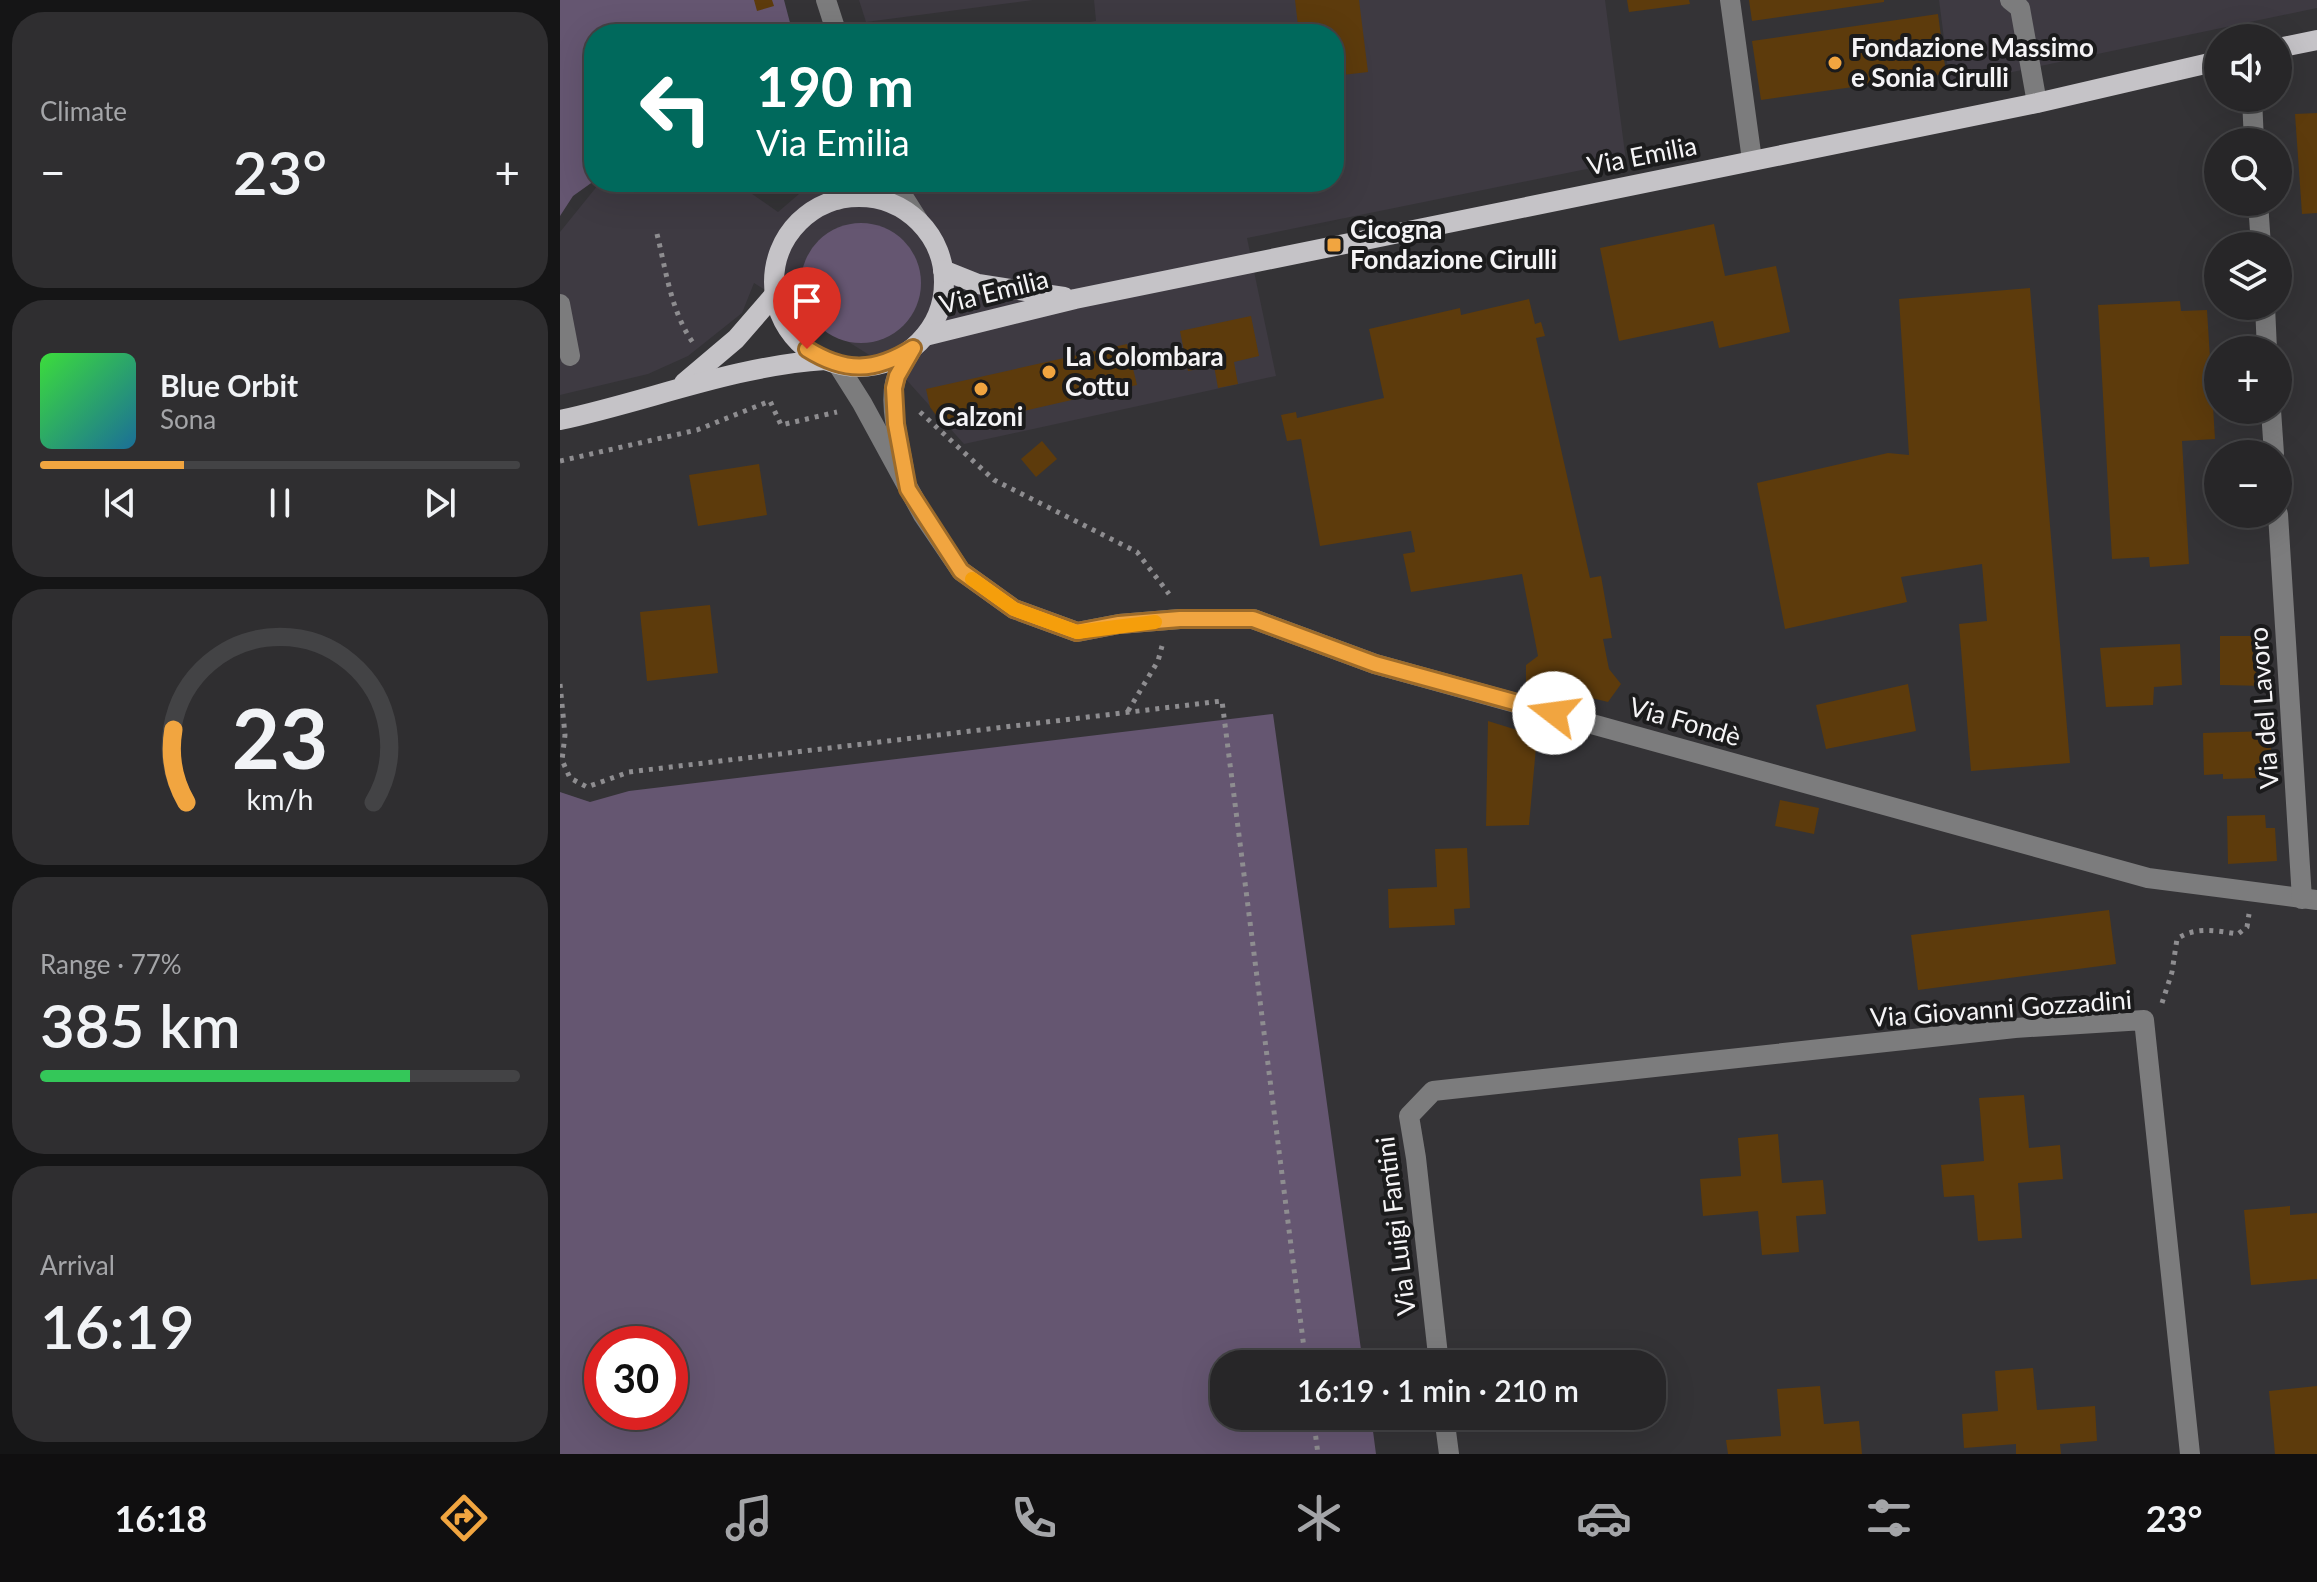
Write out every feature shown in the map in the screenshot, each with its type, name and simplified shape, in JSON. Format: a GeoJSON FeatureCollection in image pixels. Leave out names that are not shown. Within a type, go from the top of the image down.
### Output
{"type":"FeatureCollection","features":[{"type":"Feature","properties":{"kind":"main road"},"geometry":{"type":"LineString","coordinates":[[2292,45],[2317,40]]}},
{"type":"Feature","properties":{"kind":"main road","name":"Via Emilia"},"geometry":{"type":"LineString","coordinates":[[919,342],[1075,299],[2037,103],[2204,64]]}},
{"type":"Feature","properties":{"kind":"main road","name":"Via Emilia"},"geometry":{"type":"LineString","coordinates":[[831,362],[807,349],[791,333],[775,294],[777,259],[786,239],[799,222],[839,192]]}},
{"type":"Feature","properties":{"kind":"main road","name":"Via Emilia"},"geometry":{"type":"LineString","coordinates":[[560,420],[618,408],[677,388],[789,362],[831,362],[858,367],[877,365],[896,359],[919,342],[935,321],[941,304],[943,270],[939,251],[918,220],[901,208],[843,192]]}},
{"type":"Feature","properties":{"kind":"main road","name":"Via Emilia"},"geometry":{"type":"LineString","coordinates":[[943,270],[978,284],[1075,299]]}},
{"type":"Feature","properties":{"kind":"main road","name":"Via Emilia"},"geometry":{"type":"LineString","coordinates":[[677,388],[736,339],[775,294]]}},
{"type":"Feature","properties":{"kind":"street"},"geometry":{"type":"LineString","coordinates":[[826,0],[834,24]]}},
{"type":"Feature","properties":{"kind":"street"},"geometry":{"type":"LineString","coordinates":[[1730,0],[1752,160]]}},
{"type":"Feature","properties":{"kind":"street"},"geometry":{"type":"LineString","coordinates":[[2010,0],[2020,8],[2037,103]]}},
{"type":"Feature","properties":{"kind":"street"},"geometry":{"type":"LineString","coordinates":[[900,192],[918,220]]}},
{"type":"Feature","properties":{"kind":"street"},"geometry":{"type":"LineString","coordinates":[[560,304],[570,356]]}},
{"type":"Feature","properties":{"kind":"street","name":"Via Fondè"},"geometry":{"type":"LineString","coordinates":[[908,489],[896,424],[894,388],[897,376],[919,342]]}},
{"type":"Feature","properties":{"kind":"street","name":"Via Fondè"},"geometry":{"type":"LineString","coordinates":[[831,362],[862,403],[908,489],[961,571],[1014,609],[1077,632],[1119,624],[1253,619],[1375,664],[2148,878],[2309,900]]}},
{"type":"Feature","properties":{"kind":"street","name":"Via del Lavoro"},"geometry":{"type":"LineString","coordinates":[[2279,528],[2309,900]]}},
{"type":"Feature","properties":{"kind":"street","name":"Via Giovanni Gozzadini"},"geometry":{"type":"LineString","coordinates":[[1433,1091],[2015,1028],[2144,1020],[2190,1454]]}},
{"type":"Feature","properties":{"kind":"street","name":"Via Luigi Fantini"},"geometry":{"type":"LineString","coordinates":[[1433,1091],[1409,1116],[1437,1350]]}},
{"type":"Feature","properties":{"kind":"street"},"geometry":{"type":"LineString","coordinates":[[1446,1430],[1449,1454]]}},
{"type":"Feature","properties":{"kind":"path"},"geometry":{"type":"LineString","coordinates":[[657,234],[676,308],[684,330],[695,344]]}},
{"type":"Feature","properties":{"kind":"path"},"geometry":{"type":"LineString","coordinates":[[560,461],[697,430],[770,401],[781,425],[837,412]]}},
{"type":"Feature","properties":{"kind":"path"},"geometry":{"type":"LineString","coordinates":[[916,409],[994,480],[1137,552],[1172,599],[1158,661],[1128,712]]}},
{"type":"Feature","properties":{"kind":"path"},"geometry":{"type":"LineString","coordinates":[[560,684],[565,735],[562,760],[570,778],[587,787],[629,772],[1222,701],[1304,1350]]}},
{"type":"Feature","properties":{"kind":"path"},"geometry":{"type":"LineString","coordinates":[[2144,1020],[2165,1000],[2177,939],[2185,933],[2208,929],[2238,934],[2247,927],[2253,892]]}},
{"type":"Feature","properties":{"kind":"path"},"geometry":{"type":"LineString","coordinates":[[1315,1430],[1318,1454]]}},
{"type":"Feature","properties":{"kind":"shaded area"},"geometry":{"type":"Polygon","coordinates":[[[560,0],[784,0],[790,24],[584,24],[584,188],[573,196],[560,216],[560,0]]]}},
{"type":"Feature","properties":{"kind":"shaded area"},"geometry":{"type":"Polygon","coordinates":[[[859,0],[1033,0],[866,22],[859,0]]]}},
{"type":"Feature","properties":{"kind":"shaded area"},"geometry":{"type":"Polygon","coordinates":[[[1094,0],[1605,0],[1626,161],[1247,238],[1276,376],[964,444],[903,376],[754,283],[742,313],[688,356],[648,374],[560,395],[560,232],[592,192],[749,192],[778,212],[801,192],[1344,192],[1344,24],[1077,24],[1096,21],[1094,0]]]}},
{"type":"Feature","properties":{"kind":"shaded area"},"geometry":{"type":"Polygon","coordinates":[[[1939,0],[2317,0],[2317,8],[2241,24],[2204,24],[2204,32],[1950,85],[1939,0]]]}},
{"type":"Feature","properties":{"kind":"shaded area"},"geometry":{"type":"Polygon","coordinates":[[[861,223],[884,227],[904,240],[917,260],[921,283],[917,306],[904,326],[884,339],[861,343],[838,339],[818,326],[805,306],[801,283],[805,260],[818,240],[838,227],[861,223]]]}},
{"type":"Feature","properties":{"kind":"shaded area"},"geometry":{"type":"Polygon","coordinates":[[[1273,714],[1361,1350],[1210,1350],[1210,1430],[1373,1430],[1376,1454],[560,1454],[560,792],[590,802],[629,791],[1273,714]]]}},
{"type":"Feature","properties":{"kind":"building"},"geometry":{"type":"Polygon","coordinates":[[[754,0],[772,0],[774,6],[757,11],[754,0]]]}},
{"type":"Feature","properties":{"kind":"building"},"geometry":{"type":"Polygon","coordinates":[[[1295,0],[1359,0],[1368,72],[1344,75],[1344,24],[1298,24],[1295,0]]]}},
{"type":"Feature","properties":{"kind":"building"},"geometry":{"type":"Polygon","coordinates":[[[1627,0],[1689,0],[1690,4],[1629,12],[1627,0]]]}},
{"type":"Feature","properties":{"kind":"building"},"geometry":{"type":"Polygon","coordinates":[[[1749,0],[1884,0],[1884,2],[1752,21],[1749,0]]]}},
{"type":"Feature","properties":{"kind":"building"},"geometry":{"type":"Polygon","coordinates":[[[1938,14],[1946,74],[1761,100],[1752,41],[1938,14]]]}},
{"type":"Feature","properties":{"kind":"building"},"geometry":{"type":"Polygon","coordinates":[[[2317,113],[2317,213],[2302,214],[2295,114],[2317,113]]]}},
{"type":"Feature","properties":{"kind":"building"},"geometry":{"type":"Polygon","coordinates":[[[1714,224],[1725,276],[1776,266],[1790,332],[1719,348],[1713,321],[1619,341],[1600,248],[1714,224]]]}},
{"type":"Feature","properties":{"kind":"building"},"geometry":{"type":"Polygon","coordinates":[[[2030,288],[2070,763],[1971,771],[1959,624],[1987,621],[1982,564],[1901,577],[1907,602],[1785,629],[1757,483],[1888,453],[1909,455],[1899,299],[2030,288]]]}},
{"type":"Feature","properties":{"kind":"building"},"geometry":{"type":"Polygon","coordinates":[[[1529,299],[1535,324],[1541,322],[1545,336],[1536,338],[1590,578],[1601,576],[1612,638],[1603,639],[1609,669],[1621,684],[1608,702],[1526,682],[1526,665],[1538,656],[1522,574],[1411,592],[1403,554],[1415,552],[1411,531],[1320,546],[1301,439],[1287,441],[1281,415],[1296,412],[1297,418],[1384,398],[1369,329],[1460,308],[1461,315],[1529,299]]]}},
{"type":"Feature","properties":{"kind":"building"},"geometry":{"type":"Polygon","coordinates":[[[2180,301],[2181,311],[2204,310],[2204,320],[2208,320],[2209,336],[2204,336],[2204,424],[2214,424],[2215,439],[2182,441],[2189,564],[2150,567],[2149,557],[2112,559],[2098,305],[2180,301]]]}},
{"type":"Feature","properties":{"kind":"building"},"geometry":{"type":"Polygon","coordinates":[[[1251,316],[1259,356],[1234,362],[1238,384],[1218,388],[1214,366],[1188,371],[1180,331],[1251,316]]]}},
{"type":"Feature","properties":{"kind":"building"},"geometry":{"type":"Polygon","coordinates":[[[1127,344],[1137,385],[946,429],[930,407],[926,389],[1127,344]]]}},
{"type":"Feature","properties":{"kind":"building"},"geometry":{"type":"Polygon","coordinates":[[[1042,441],[1057,459],[1036,477],[1021,459],[1042,441]]]}},
{"type":"Feature","properties":{"kind":"building"},"geometry":{"type":"Polygon","coordinates":[[[759,464],[767,515],[698,526],[689,475],[759,464]]]}},
{"type":"Feature","properties":{"kind":"building"},"geometry":{"type":"Polygon","coordinates":[[[710,605],[718,673],[647,681],[640,612],[710,605]]]}},
{"type":"Feature","properties":{"kind":"building"},"geometry":{"type":"Polygon","coordinates":[[[2220,636],[2258,636],[2258,656],[2267,656],[2267,686],[2220,685],[2220,636]]]}},
{"type":"Feature","properties":{"kind":"building"},"geometry":{"type":"Polygon","coordinates":[[[2180,644],[2182,685],[2154,687],[2153,705],[2106,707],[2100,648],[2180,644]]]}},
{"type":"Feature","properties":{"kind":"building"},"geometry":{"type":"Polygon","coordinates":[[[1908,684],[1916,731],[1826,749],[1816,705],[1908,684]]]}},
{"type":"Feature","properties":{"kind":"building"},"geometry":{"type":"Polygon","coordinates":[[[1488,721],[1537,736],[1529,825],[1486,826],[1488,721]]]}},
{"type":"Feature","properties":{"kind":"building"},"geometry":{"type":"Polygon","coordinates":[[[2270,731],[2272,764],[2258,765],[2258,778],[2223,779],[2223,774],[2204,775],[2203,733],[2270,731]]]}},
{"type":"Feature","properties":{"kind":"building"},"geometry":{"type":"Polygon","coordinates":[[[1780,800],[1819,808],[1814,834],[1775,826],[1780,800]]]}},
{"type":"Feature","properties":{"kind":"building"},"geometry":{"type":"Polygon","coordinates":[[[2265,815],[2266,828],[2275,828],[2277,861],[2228,864],[2227,816],[2265,815]]]}},
{"type":"Feature","properties":{"kind":"building"},"geometry":{"type":"Polygon","coordinates":[[[1467,848],[1470,908],[1454,909],[1455,925],[1389,928],[1388,889],[1437,887],[1435,849],[1467,848]]]}},
{"type":"Feature","properties":{"kind":"building"},"geometry":{"type":"Polygon","coordinates":[[[2109,910],[2116,964],[1918,990],[1911,935],[2109,910]]]}},
{"type":"Feature","properties":{"kind":"building"},"geometry":{"type":"Polygon","coordinates":[[[2024,1095],[2029,1148],[2060,1145],[2063,1179],[2018,1183],[2022,1238],[1978,1241],[1974,1195],[1944,1197],[1941,1165],[1984,1161],[1979,1098],[2024,1095]]]}},
{"type":"Feature","properties":{"kind":"building"},"geometry":{"type":"Polygon","coordinates":[[[1778,1134],[1782,1183],[1823,1180],[1826,1214],[1796,1216],[1799,1252],[1762,1255],[1758,1211],[1703,1216],[1700,1179],[1741,1176],[1738,1138],[1778,1134]]]}},
{"type":"Feature","properties":{"kind":"building"},"geometry":{"type":"Polygon","coordinates":[[[2290,1206],[2290,1215],[2317,1213],[2317,1279],[2251,1285],[2244,1210],[2290,1206]]]}},
{"type":"Feature","properties":{"kind":"building"},"geometry":{"type":"Polygon","coordinates":[[[2033,1368],[2037,1410],[2095,1406],[2097,1441],[2060,1444],[2061,1454],[2016,1454],[2016,1444],[1964,1448],[1962,1414],[1998,1411],[1995,1371],[2033,1368]]]}},
{"type":"Feature","properties":{"kind":"building"},"geometry":{"type":"Polygon","coordinates":[[[1820,1386],[1824,1424],[1859,1421],[1862,1454],[1728,1454],[1726,1440],[1781,1436],[1777,1389],[1820,1386]]]}},
{"type":"Feature","properties":{"kind":"building"},"geometry":{"type":"Polygon","coordinates":[[[2317,1386],[2317,1454],[2275,1454],[2269,1391],[2317,1386]]]}},
{"type":"Feature","properties":{"kind":"slow traffic"},"geometry":{"type":"LineString","coordinates":[[972,579],[1014,609],[1077,632],[1119,624],[1155,622]]}},
{"type":"Feature","properties":{"kind":"place","name":"Fondazione Massimo e Sonia Cirulli"},"geometry":{"type":"Point","coordinates":[1835,63]}},
{"type":"Feature","properties":{"kind":"place","name":"Cicogna Fondazione Cirulli"},"geometry":{"type":"Point","coordinates":[1334,245]}},
{"type":"Feature","properties":{"kind":"place","name":"La Colombara Cottu"},"geometry":{"type":"Point","coordinates":[1049,372]}},
{"type":"Feature","properties":{"kind":"place","name":"Calzoni"},"geometry":{"type":"Point","coordinates":[981,389]}},
{"type":"Feature","properties":{"kind":"route"},"geometry":{"type":"LineString","coordinates":[[807,349],[838,365],[858,367],[896,359],[913,348],[897,376],[894,388],[896,424],[908,489],[961,571],[1014,609],[1077,632],[1119,624],[1180,619],[1253,619],[1375,664],[1554,713]]}}]}
